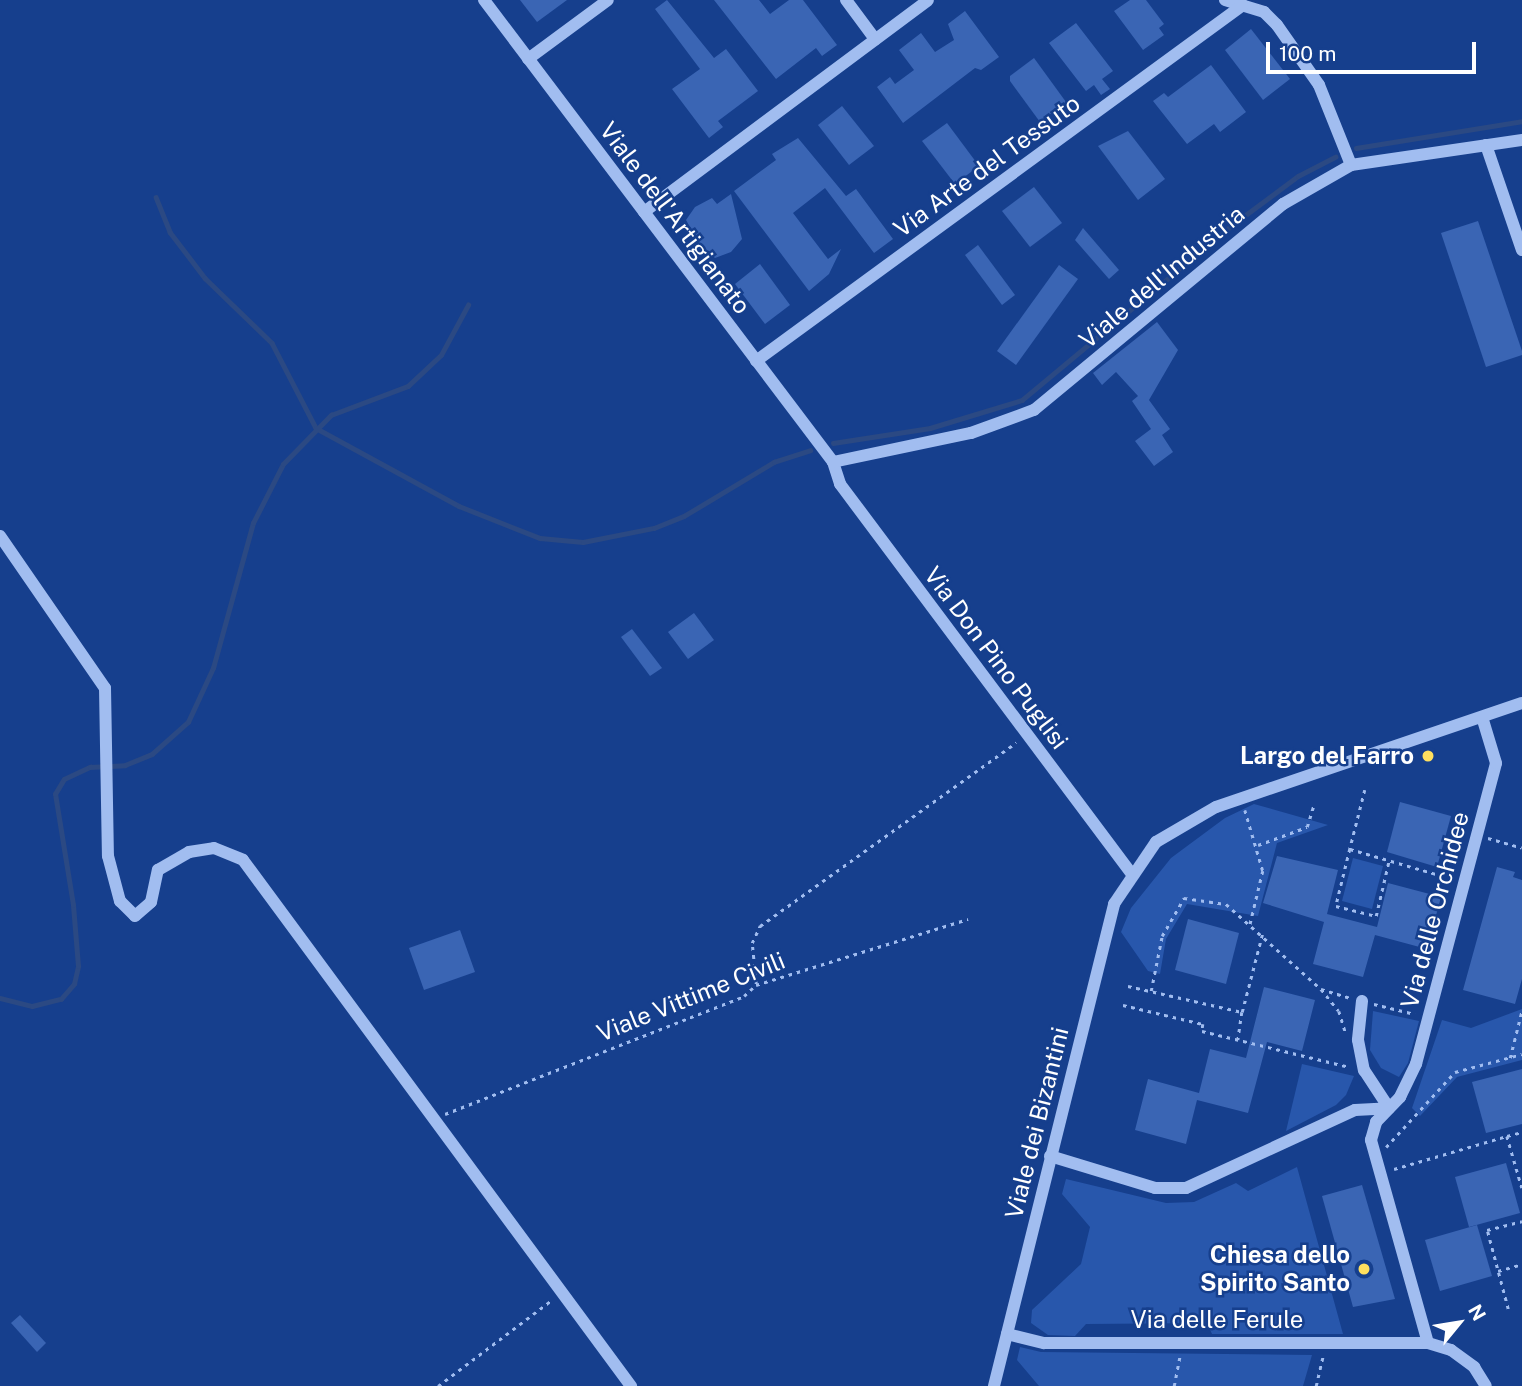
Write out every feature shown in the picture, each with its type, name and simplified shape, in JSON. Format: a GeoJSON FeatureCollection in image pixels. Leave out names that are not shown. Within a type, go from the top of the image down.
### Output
{"type":"FeatureCollection","features":[{"type":"Feature","properties":{"kind":"street","name":"Viale dell'Artigianato"},"geometry":{"type":"LineString","coordinates":[[484,0],[833,461]]}},
{"type":"Feature","properties":{"kind":"street"},"geometry":{"type":"LineString","coordinates":[[528,59],[608,0]]}},
{"type":"Feature","properties":{"kind":"street"},"geometry":{"type":"LineString","coordinates":[[643,212],[928,0]]}},
{"type":"Feature","properties":{"kind":"street"},"geometry":{"type":"LineString","coordinates":[[1225,0],[1264,12],[1277,25],[1319,85],[1351,165]]}},
{"type":"Feature","properties":{"kind":"street"},"geometry":{"type":"LineString","coordinates":[[848,1],[875,39]]}},
{"type":"Feature","properties":{"kind":"street","name":"Via Arte del Tessuto"},"geometry":{"type":"LineString","coordinates":[[756,361],[1243,5]]}},
{"type":"Feature","properties":{"kind":"street","name":"Viale dell'Industria"},"geometry":{"type":"LineString","coordinates":[[833,461],[971,433],[1034,410],[1283,204],[1351,165],[1522,141]]}},
{"type":"Feature","properties":{"kind":"street"},"geometry":{"type":"LineString","coordinates":[[1486,145],[1522,250]]}},
{"type":"Feature","properties":{"kind":"street","name":"Via Don Pino Puglisi"},"geometry":{"type":"LineString","coordinates":[[833,461],[840,484],[1132,875]]}},
{"type":"Feature","properties":{"kind":"street"},"geometry":{"type":"LineString","coordinates":[[0,536],[105,688],[108,856],[120,901],[135,916],[151,902],[158,870],[189,852],[215,848],[243,860],[631,1386]]}},
{"type":"Feature","properties":{"kind":"street","name":"Viale dei Bizantini"},"geometry":{"type":"LineString","coordinates":[[994,1386],[1114,904],[1156,842],[1216,807],[1522,703]]}},
{"type":"Feature","properties":{"kind":"street","name":"Via delle Orchidee"},"geometry":{"type":"LineString","coordinates":[[1428,1343],[1371,1140],[1376,1122],[1400,1097],[1416,1064],[1496,763],[1482,717]]}},
{"type":"Feature","properties":{"kind":"street"},"geometry":{"type":"LineString","coordinates":[[1050,1156],[1155,1188],[1186,1188],[1355,1110],[1389,1108],[1364,1070],[1358,1040],[1362,1001]]}},
{"type":"Feature","properties":{"kind":"street","name":"Via delle Ferule"},"geometry":{"type":"LineString","coordinates":[[1007,1334],[1044,1343],[1428,1343]]}},
{"type":"Feature","properties":{"kind":"street"},"geometry":{"type":"LineString","coordinates":[[1428,1343],[1451,1350],[1474,1367],[1486,1386]]}},
{"type":"Feature","properties":{"kind":"path"},"geometry":{"type":"LineString","coordinates":[[756,985],[752,943],[760,926],[1027,735]]}},
{"type":"Feature","properties":{"kind":"path"},"geometry":{"type":"LineString","coordinates":[[1365,790],[1336,906],[1376,916],[1389,860]]}},
{"type":"Feature","properties":{"kind":"path"},"geometry":{"type":"LineString","coordinates":[[1242,798],[1263,871],[1250,925]]}},
{"type":"Feature","properties":{"kind":"path"},"geometry":{"type":"LineString","coordinates":[[1256,846],[1307,827],[1313,807]]}},
{"type":"Feature","properties":{"kind":"path"},"geometry":{"type":"LineString","coordinates":[[1477,835],[1522,848]]}},
{"type":"Feature","properties":{"kind":"path"},"geometry":{"type":"LineString","coordinates":[[1350,849],[1464,882]]}},
{"type":"Feature","properties":{"kind":"path"},"geometry":{"type":"LineString","coordinates":[[1150,991],[1162,936],[1184,898],[1226,904],[1321,989],[1339,1011],[1346,1034]]}},
{"type":"Feature","properties":{"kind":"path","name":"Viale Vittime Civili"},"geometry":{"type":"LineString","coordinates":[[432,1119],[744,996],[756,985],[968,919]]}},
{"type":"Feature","properties":{"kind":"path"},"geometry":{"type":"LineString","coordinates":[[1238,1040],[1242,1012],[1262,935]]}},
{"type":"Feature","properties":{"kind":"path"},"geometry":{"type":"LineString","coordinates":[[1128,986],[1242,1012]]}},
{"type":"Feature","properties":{"kind":"path"},"geometry":{"type":"LineString","coordinates":[[1321,989],[1428,1017]]}},
{"type":"Feature","properties":{"kind":"path"},"geometry":{"type":"LineString","coordinates":[[1123,1004],[1203,1024],[1202,1031],[1358,1069],[1354,1057]]}},
{"type":"Feature","properties":{"kind":"path"},"geometry":{"type":"LineString","coordinates":[[1510,1058],[1522,1010]]}},
{"type":"Feature","properties":{"kind":"path"},"geometry":{"type":"LineString","coordinates":[[1385,1149],[1455,1072],[1522,1054]]}},
{"type":"Feature","properties":{"kind":"path"},"geometry":{"type":"LineString","coordinates":[[1388,1160],[1391,1170],[1522,1132]]}},
{"type":"Feature","properties":{"kind":"path"},"geometry":{"type":"LineString","coordinates":[[1507,1136],[1522,1188]]}},
{"type":"Feature","properties":{"kind":"path"},"geometry":{"type":"LineString","coordinates":[[1508,1310],[1487,1230],[1522,1221]]}},
{"type":"Feature","properties":{"kind":"path"},"geometry":{"type":"LineString","coordinates":[[1498,1271],[1522,1264]]}},
{"type":"Feature","properties":{"kind":"path"},"geometry":{"type":"LineString","coordinates":[[438,1386],[561,1293]]}},
{"type":"Feature","properties":{"kind":"path"},"geometry":{"type":"LineString","coordinates":[[1174,1386],[1183,1341]]}},
{"type":"Feature","properties":{"kind":"path"},"geometry":{"type":"LineString","coordinates":[[1316,1386],[1326,1341]]}},
{"type":"Feature","properties":{"kind":"shaded area"},"geometry":{"type":"Polygon","coordinates":[[[1254,804],[1328,825],[1277,843],[1258,916],[1187,904],[1166,939],[1160,974],[1148,971],[1121,932],[1131,908],[1171,858],[1225,818],[1254,804]]]}},
{"type":"Feature","properties":{"kind":"shaded area"},"geometry":{"type":"Polygon","coordinates":[[[1353,858],[1383,866],[1372,909],[1342,901],[1353,858]]]}},
{"type":"Feature","properties":{"kind":"shaded area"},"geometry":{"type":"Polygon","coordinates":[[[1522,1009],[1522,1060],[1457,1077],[1420,1116],[1412,1108],[1442,1020],[1471,1028],[1522,1009]]]}},
{"type":"Feature","properties":{"kind":"shaded area"},"geometry":{"type":"Polygon","coordinates":[[[1373,1011],[1419,1021],[1408,1063],[1399,1077],[1381,1068],[1370,1050],[1373,1011]]]}},
{"type":"Feature","properties":{"kind":"shaded area"},"geometry":{"type":"Polygon","coordinates":[[[1302,1064],[1354,1076],[1346,1095],[1336,1105],[1286,1131],[1302,1064]]]}},
{"type":"Feature","properties":{"kind":"shaded area"},"geometry":{"type":"Polygon","coordinates":[[[1297,1167],[1343,1334],[1212,1334],[1207,1323],[1086,1324],[1075,1336],[1048,1335],[1031,1323],[1032,1310],[1081,1264],[1090,1227],[1062,1194],[1066,1179],[1166,1203],[1194,1202],[1236,1183],[1248,1191],[1297,1167]]]}},
{"type":"Feature","properties":{"kind":"shaded area"},"geometry":{"type":"Polygon","coordinates":[[[1020,1347],[1041,1352],[1312,1355],[1303,1386],[1039,1386],[1017,1360],[1020,1347]]]}},
{"type":"Feature","properties":{"kind":"building"},"geometry":{"type":"Polygon","coordinates":[[[520,0],[567,0],[537,22],[520,0]]]}},
{"type":"Feature","properties":{"kind":"building"},"geometry":{"type":"Polygon","coordinates":[[[667,0],[714,58],[726,49],[758,91],[718,121],[723,127],[709,138],[672,89],[700,69],[655,9],[667,0]]]}},
{"type":"Feature","properties":{"kind":"building"},"geometry":{"type":"Polygon","coordinates":[[[714,0],[759,0],[770,14],[789,0],[803,0],[837,45],[822,56],[816,48],[776,79],[714,0]]]}},
{"type":"Feature","properties":{"kind":"building"},"geometry":{"type":"Polygon","coordinates":[[[1130,0],[1146,0],[1164,24],[1159,28],[1164,35],[1143,50],[1114,11],[1130,0]]]}},
{"type":"Feature","properties":{"kind":"building"},"geometry":{"type":"Polygon","coordinates":[[[965,11],[999,57],[981,70],[975,68],[903,123],[877,87],[890,77],[895,84],[914,70],[899,50],[921,33],[935,52],[954,40],[948,24],[965,11]]]}},
{"type":"Feature","properties":{"kind":"building"},"geometry":{"type":"Polygon","coordinates":[[[1076,23],[1113,71],[1102,79],[1110,89],[1101,95],[1094,85],[1086,91],[1049,43],[1076,23]]]}},
{"type":"Feature","properties":{"kind":"building"},"geometry":{"type":"Polygon","coordinates":[[[1251,29],[1290,79],[1263,100],[1225,50],[1251,29]]]}},
{"type":"Feature","properties":{"kind":"building"},"geometry":{"type":"Polygon","coordinates":[[[1034,58],[1066,102],[1040,122],[1010,81],[1010,76],[1034,58]]]}},
{"type":"Feature","properties":{"kind":"building"},"geometry":{"type":"Polygon","coordinates":[[[1211,65],[1246,112],[1220,132],[1214,124],[1187,144],[1153,101],[1164,93],[1168,97],[1211,65]]]}},
{"type":"Feature","properties":{"kind":"building"},"geometry":{"type":"Polygon","coordinates":[[[842,106],[874,146],[849,165],[818,125],[842,106]]]}},
{"type":"Feature","properties":{"kind":"building"},"geometry":{"type":"Polygon","coordinates":[[[947,123],[979,166],[955,184],[922,141],[947,123]]]}},
{"type":"Feature","properties":{"kind":"building"},"geometry":{"type":"Polygon","coordinates":[[[1128,131],[1165,179],[1138,200],[1098,146],[1128,131]]]}},
{"type":"Feature","properties":{"kind":"building"},"geometry":{"type":"Polygon","coordinates":[[[798,138],[846,196],[856,189],[893,239],[874,253],[825,188],[793,213],[828,259],[841,249],[829,274],[809,291],[734,191],[776,160],[772,154],[798,138]]]}},
{"type":"Feature","properties":{"kind":"building"},"geometry":{"type":"Polygon","coordinates":[[[1034,187],[1062,223],[1030,247],[1002,211],[1034,187]]]}},
{"type":"Feature","properties":{"kind":"building"},"geometry":{"type":"Polygon","coordinates":[[[731,194],[742,239],[731,252],[715,258],[698,242],[686,220],[695,207],[712,198],[717,204],[731,194]]]}},
{"type":"Feature","properties":{"kind":"building"},"geometry":{"type":"Polygon","coordinates":[[[1478,221],[1522,351],[1522,355],[1486,367],[1441,233],[1478,221]]]}},
{"type":"Feature","properties":{"kind":"building"},"geometry":{"type":"Polygon","coordinates":[[[1083,228],[1119,270],[1109,279],[1075,240],[1083,228]]]}},
{"type":"Feature","properties":{"kind":"building"},"geometry":{"type":"Polygon","coordinates":[[[978,245],[1015,295],[1002,305],[965,255],[978,245]]]}},
{"type":"Feature","properties":{"kind":"building"},"geometry":{"type":"Polygon","coordinates":[[[760,264],[790,305],[765,324],[735,284],[760,264]]]}},
{"type":"Feature","properties":{"kind":"building"},"geometry":{"type":"Polygon","coordinates":[[[1059,265],[1078,279],[1016,365],[997,351],[1059,265]]]}},
{"type":"Feature","properties":{"kind":"building"},"geometry":{"type":"Polygon","coordinates":[[[1157,322],[1178,350],[1149,400],[1170,429],[1162,435],[1173,452],[1154,466],[1135,441],[1151,429],[1132,401],[1138,396],[1116,372],[1102,385],[1093,373],[1157,322]]]}},
{"type":"Feature","properties":{"kind":"building"},"geometry":{"type":"Polygon","coordinates":[[[694,613],[714,640],[688,659],[668,632],[694,613]]]}},
{"type":"Feature","properties":{"kind":"building"},"geometry":{"type":"Polygon","coordinates":[[[632,629],[662,668],[650,676],[621,637],[632,629]]]}},
{"type":"Feature","properties":{"kind":"building"},"geometry":{"type":"Polygon","coordinates":[[[1400,802],[1451,816],[1437,867],[1387,852],[1400,802]]]}},
{"type":"Feature","properties":{"kind":"building"},"geometry":{"type":"Polygon","coordinates":[[[1277,856],[1338,870],[1327,914],[1377,927],[1388,883],[1441,897],[1427,949],[1375,935],[1363,977],[1313,964],[1324,922],[1263,903],[1277,856]]]}},
{"type":"Feature","properties":{"kind":"building"},"geometry":{"type":"Polygon","coordinates":[[[1497,867],[1515,872],[1513,877],[1522,880],[1522,979],[1515,1004],[1463,990],[1497,867]]]}},
{"type":"Feature","properties":{"kind":"building"},"geometry":{"type":"Polygon","coordinates":[[[1188,919],[1239,933],[1226,984],[1175,970],[1188,919]]]}},
{"type":"Feature","properties":{"kind":"building"},"geometry":{"type":"Polygon","coordinates":[[[460,930],[475,972],[424,990],[409,948],[460,930]]]}},
{"type":"Feature","properties":{"kind":"building"},"geometry":{"type":"Polygon","coordinates":[[[1264,987],[1315,1000],[1302,1051],[1267,1042],[1248,1113],[1197,1100],[1186,1144],[1135,1130],[1148,1079],[1199,1093],[1210,1049],[1246,1058],[1264,987]]]}},
{"type":"Feature","properties":{"kind":"building"},"geometry":{"type":"Polygon","coordinates":[[[1522,1069],[1522,1124],[1486,1133],[1472,1082],[1522,1069]]]}},
{"type":"Feature","properties":{"kind":"building"},"geometry":{"type":"Polygon","coordinates":[[[1506,1163],[1520,1213],[1469,1227],[1455,1177],[1506,1163]]]}},
{"type":"Feature","properties":{"kind":"building"},"geometry":{"type":"Polygon","coordinates":[[[1362,1185],[1395,1299],[1353,1307],[1322,1196],[1362,1185]]]}},
{"type":"Feature","properties":{"kind":"building"},"geometry":{"type":"Polygon","coordinates":[[[1477,1225],[1492,1276],[1440,1291],[1425,1240],[1477,1225]]]}},
{"type":"Feature","properties":{"kind":"building"},"geometry":{"type":"Polygon","coordinates":[[[20,1315],[46,1343],[37,1352],[11,1323],[20,1315]]]}},
{"type":"Feature","properties":{"kind":"waterway"},"geometry":{"type":"LineString","coordinates":[[1356,148],[1522,121]]}},
{"type":"Feature","properties":{"kind":"waterway"},"geometry":{"type":"LineString","coordinates":[[833,443],[930,428],[1022,400],[1232,225],[1298,176],[1335,157]]}},
{"type":"Feature","properties":{"kind":"waterway"},"geometry":{"type":"LineString","coordinates":[[156,197],[170,232],[205,278],[272,343],[316,428],[459,506],[540,538],[583,542],[654,528],[684,516],[774,462],[810,450]]}},
{"type":"Feature","properties":{"kind":"waterway"},"geometry":{"type":"LineString","coordinates":[[0,998],[32,1006],[61,999],[74,984],[78,966],[73,905],[55,794],[64,779],[90,767],[125,765],[152,754],[188,722],[213,668],[253,523],[283,464],[331,415],[408,386],[441,355],[468,305]]}},
{"type":"Feature","properties":{"kind":"place","name":"Largo del Farro"},"geometry":{"type":"Point","coordinates":[1428,756]}},
{"type":"Feature","properties":{"kind":"place","name":"Chiesa dello Spirito Santo"},"geometry":{"type":"Point","coordinates":[1364,1269]}}]}
